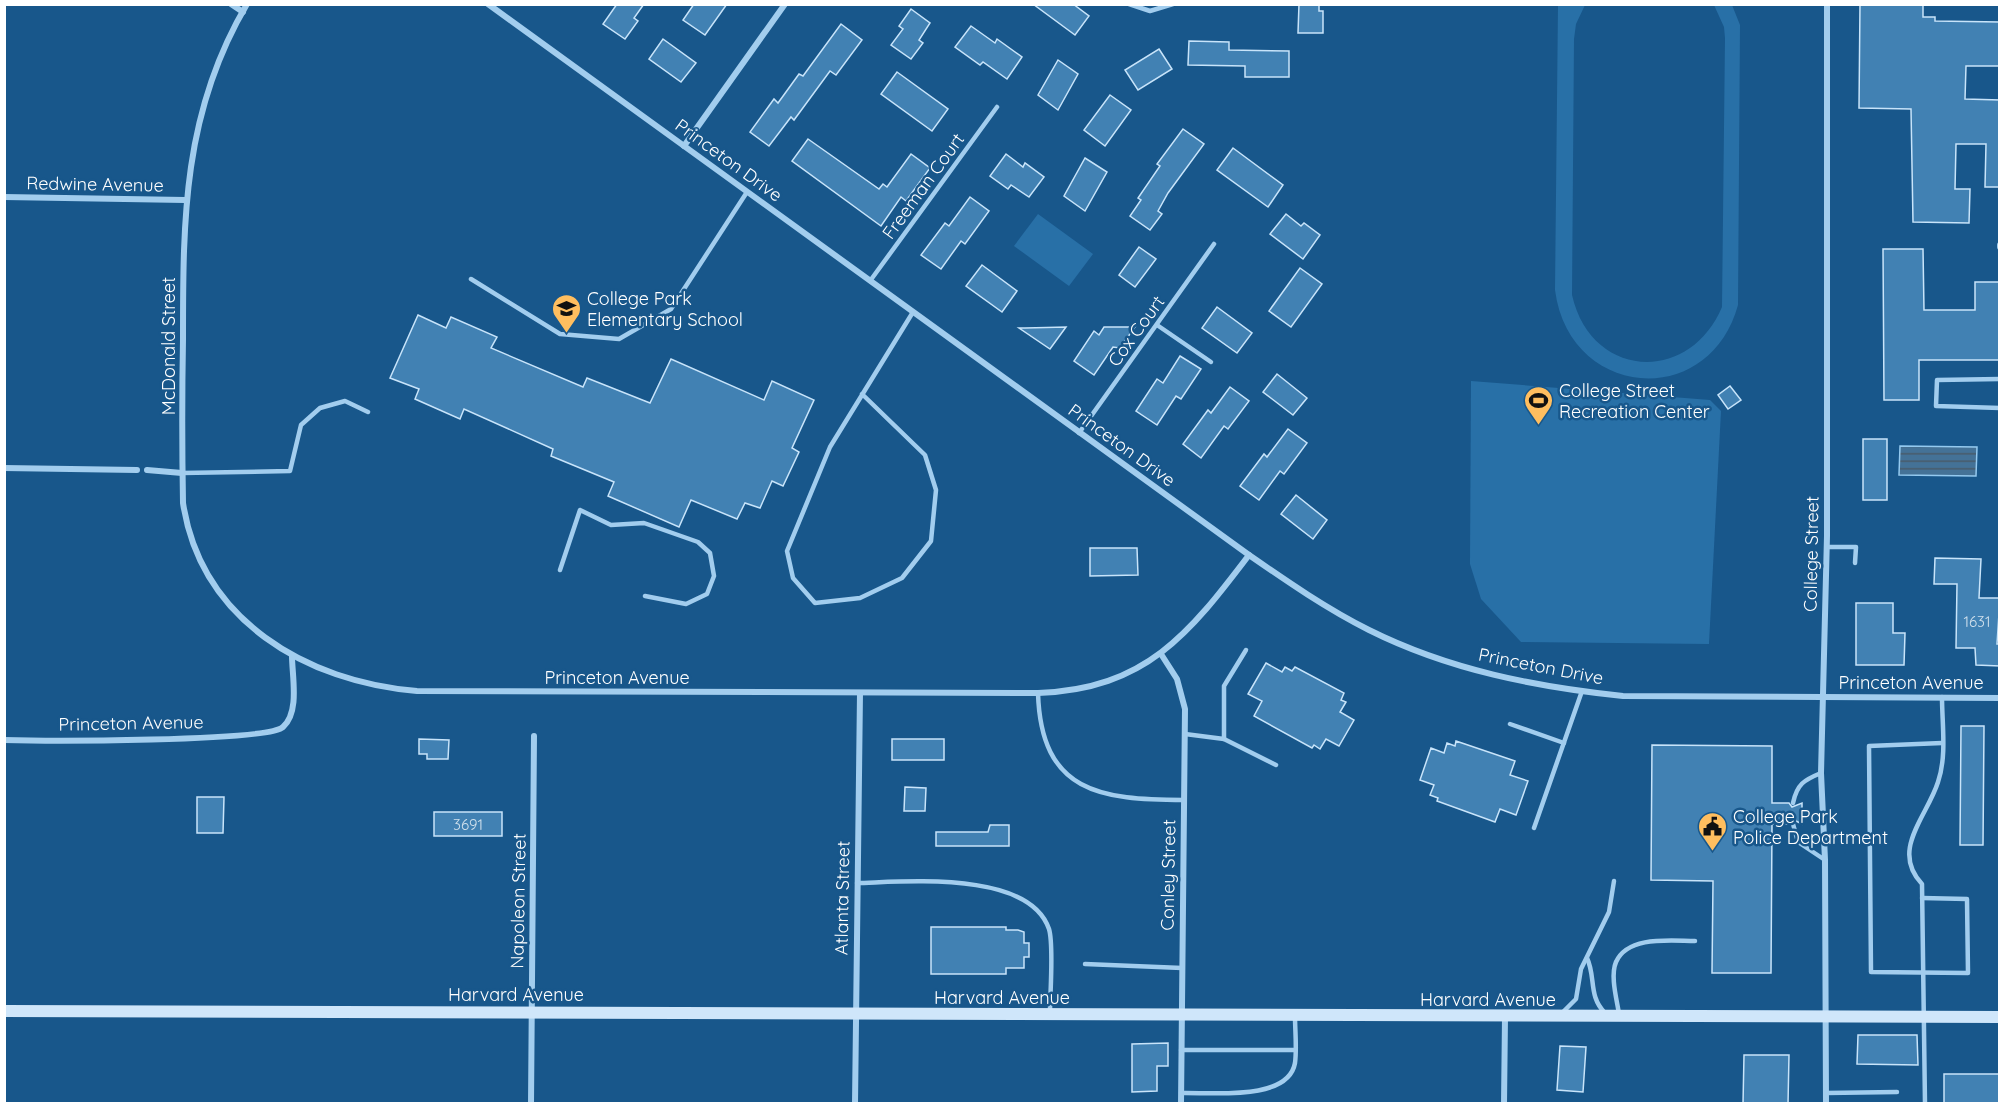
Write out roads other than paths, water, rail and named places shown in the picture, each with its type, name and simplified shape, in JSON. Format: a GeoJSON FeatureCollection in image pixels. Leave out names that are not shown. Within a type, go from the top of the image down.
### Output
{"type":"FeatureCollection","features":[{"type":"Feature","properties":{"kind":"street"},"geometry":{"type":"LineString","coordinates":[[231,4],[243,12]]}},
{"type":"Feature","properties":{"kind":"street","name":"McDonald Street"},"geometry":{"type":"LineString","coordinates":[[247,4],[204,106],[185,200],[182,473],[188,531],[210,579],[225,600],[245,621],[292,656]]}},
{"type":"Feature","properties":{"kind":"street","name":"Princeton Drive"},"geometry":{"type":"LineString","coordinates":[[488,4],[1249,555],[1310,597],[1370,630],[1433,657],[1499,677],[1582,692],[1623,696],[1822,697]]}},
{"type":"Feature","properties":{"kind":"street"},"geometry":{"type":"LineString","coordinates":[[684,146],[785,4]]}},
{"type":"Feature","properties":{"kind":"street","name":"College Street"},"geometry":{"type":"LineString","coordinates":[[1826,1104],[1825,860],[1821,773],[1827,547],[1827,4]]}},
{"type":"Feature","properties":{"kind":"street","name":"Redwine Avenue"},"geometry":{"type":"LineString","coordinates":[[4,197],[185,200]]}},
{"type":"Feature","properties":{"kind":"street"},"geometry":{"type":"LineString","coordinates":[[4,468],[137,470]]}},
{"type":"Feature","properties":{"kind":"street"},"geometry":{"type":"LineString","coordinates":[[147,470],[182,473]]}},
{"type":"Feature","properties":{"kind":"street","name":"Princeton Avenue"},"geometry":{"type":"LineString","coordinates":[[4,740],[208,737],[281,729],[289,720],[292,710],[292,656],[322,671],[351,681],[417,691],[1038,693],[1072,691],[1102,683],[1132,671],[1161,654],[1185,635],[1205,613],[1249,555]]}},
{"type":"Feature","properties":{"kind":"street","name":"Conley Street"},"geometry":{"type":"LineString","coordinates":[[1161,654],[1183,693],[1185,734],[1181,1104]]}},
{"type":"Feature","properties":{"kind":"street","name":"Atlanta Street"},"geometry":{"type":"LineString","coordinates":[[855,1104],[860,693]]}},
{"type":"Feature","properties":{"kind":"street","name":"Princeton Avenue"},"geometry":{"type":"LineString","coordinates":[[1822,697],[2000,698]]}},
{"type":"Feature","properties":{"kind":"street","name":"Napoleon Street"},"geometry":{"type":"LineString","coordinates":[[531,1104],[534,736]]}},
{"type":"Feature","properties":{"kind":"street","name":"Harvard Avenue"},"geometry":{"type":"LineString","coordinates":[[4,1011],[1050,1016],[2000,1017]]}},
{"type":"Feature","properties":{"kind":"street"},"geometry":{"type":"LineString","coordinates":[[1504,1104],[1505,1017]]}},
{"type":"Feature","properties":{"kind":"lane"},"geometry":{"type":"LineString","coordinates":[[1129,4],[1150,11],[1163,10],[1173,4]]}},
{"type":"Feature","properties":{"kind":"lane","name":"Freeman Court"},"geometry":{"type":"LineString","coordinates":[[870,281],[997,107]]}},
{"type":"Feature","properties":{"kind":"lane"},"geometry":{"type":"LineString","coordinates":[[471,279],[560,334],[619,339],[671,309],[747,192]]}},
{"type":"Feature","properties":{"kind":"lane","name":"Cox Court"},"geometry":{"type":"LineString","coordinates":[[1079,433],[1214,244]]}},
{"type":"Feature","properties":{"kind":"lane"},"geometry":{"type":"LineString","coordinates":[[862,394],[925,455],[936,490],[931,541],[902,578],[860,598],[815,603],[793,578],[787,551],[830,447],[862,394],[913,312]]}},
{"type":"Feature","properties":{"kind":"lane"},"geometry":{"type":"LineString","coordinates":[[1157,325],[1211,362]]}},
{"type":"Feature","properties":{"kind":"lane"},"geometry":{"type":"LineString","coordinates":[[2000,379],[1937,380],[1936,406],[2000,408]]}},
{"type":"Feature","properties":{"kind":"lane"},"geometry":{"type":"LineString","coordinates":[[182,473],[290,471],[301,425],[320,408],[345,401],[368,412]]}},
{"type":"Feature","properties":{"kind":"lane"},"geometry":{"type":"LineString","coordinates":[[560,570],[580,510],[611,525],[644,523],[698,542],[710,553],[714,576],[707,594],[686,604],[645,596]]}},
{"type":"Feature","properties":{"kind":"lane"},"geometry":{"type":"LineString","coordinates":[[1827,547],[1856,547],[1855,562]]}},
{"type":"Feature","properties":{"kind":"lane"},"geometry":{"type":"LineString","coordinates":[[1224,739],[1224,686],[1246,650]]}},
{"type":"Feature","properties":{"kind":"lane"},"geometry":{"type":"LineString","coordinates":[[1534,828],[1582,692]]}},
{"type":"Feature","properties":{"kind":"lane"},"geometry":{"type":"LineString","coordinates":[[1038,693],[1039,720],[1050,754],[1087,788],[1103,795],[1132,800],[1184,800]]}},
{"type":"Feature","properties":{"kind":"lane"},"geometry":{"type":"LineString","coordinates":[[1925,1104],[1922,885],[1912,874],[1908,862],[1910,848],[1939,781],[1942,697]]}},
{"type":"Feature","properties":{"kind":"lane"},"geometry":{"type":"LineString","coordinates":[[1510,724],[1564,743]]}},
{"type":"Feature","properties":{"kind":"lane"},"geometry":{"type":"LineString","coordinates":[[1185,734],[1224,739],[1276,765]]}},
{"type":"Feature","properties":{"kind":"lane"},"geometry":{"type":"LineString","coordinates":[[1922,898],[1967,899],[1968,973],[1871,972],[1869,746],[1942,743]]}},
{"type":"Feature","properties":{"kind":"lane"},"geometry":{"type":"LineString","coordinates":[[1793,803],[1796,789],[1802,781],[1821,773]]}},
{"type":"Feature","properties":{"kind":"lane"},"geometry":{"type":"LineString","coordinates":[[1793,824],[1798,842],[1825,860]]}},
{"type":"Feature","properties":{"kind":"lane"},"geometry":{"type":"LineString","coordinates":[[1558,1017],[1576,999],[1581,969],[1604,927],[1614,881]]}},
{"type":"Feature","properties":{"kind":"lane"},"geometry":{"type":"LineString","coordinates":[[857,883],[958,882],[1012,894],[1026,901],[1043,918],[1049,930],[1050,1016]]}},
{"type":"Feature","properties":{"kind":"lane"},"geometry":{"type":"LineString","coordinates":[[1614,1017],[1616,962],[1628,949],[1649,941],[1695,941]]}},
{"type":"Feature","properties":{"kind":"lane"},"geometry":{"type":"LineString","coordinates":[[1587,958],[1592,969],[1593,996],[1614,1017]]}},
{"type":"Feature","properties":{"kind":"lane"},"geometry":{"type":"LineString","coordinates":[[1085,964],[1182,968]]}},
{"type":"Feature","properties":{"kind":"lane"},"geometry":{"type":"LineString","coordinates":[[1181,1092],[1253,1091],[1275,1087],[1286,1079],[1295,1065],[1295,1016]]}},
{"type":"Feature","properties":{"kind":"lane"},"geometry":{"type":"LineString","coordinates":[[1181,1050],[1295,1050]]}},
{"type":"Feature","properties":{"kind":"lane"},"geometry":{"type":"LineString","coordinates":[[1826,1092],[1897,1092]]}},
{"type":"Feature","properties":{"kind":"place","name":"College Park Elementary School"},"geometry":{"type":"Point","coordinates":[566,334]}},
{"type":"Feature","properties":{"kind":"place","name":"College Street Recreation Center"},"geometry":{"type":"Point","coordinates":[1538,426]}},
{"type":"Feature","properties":{"kind":"place","name":"College Park Police Department"},"geometry":{"type":"Point","coordinates":[1712,852]}}]}
